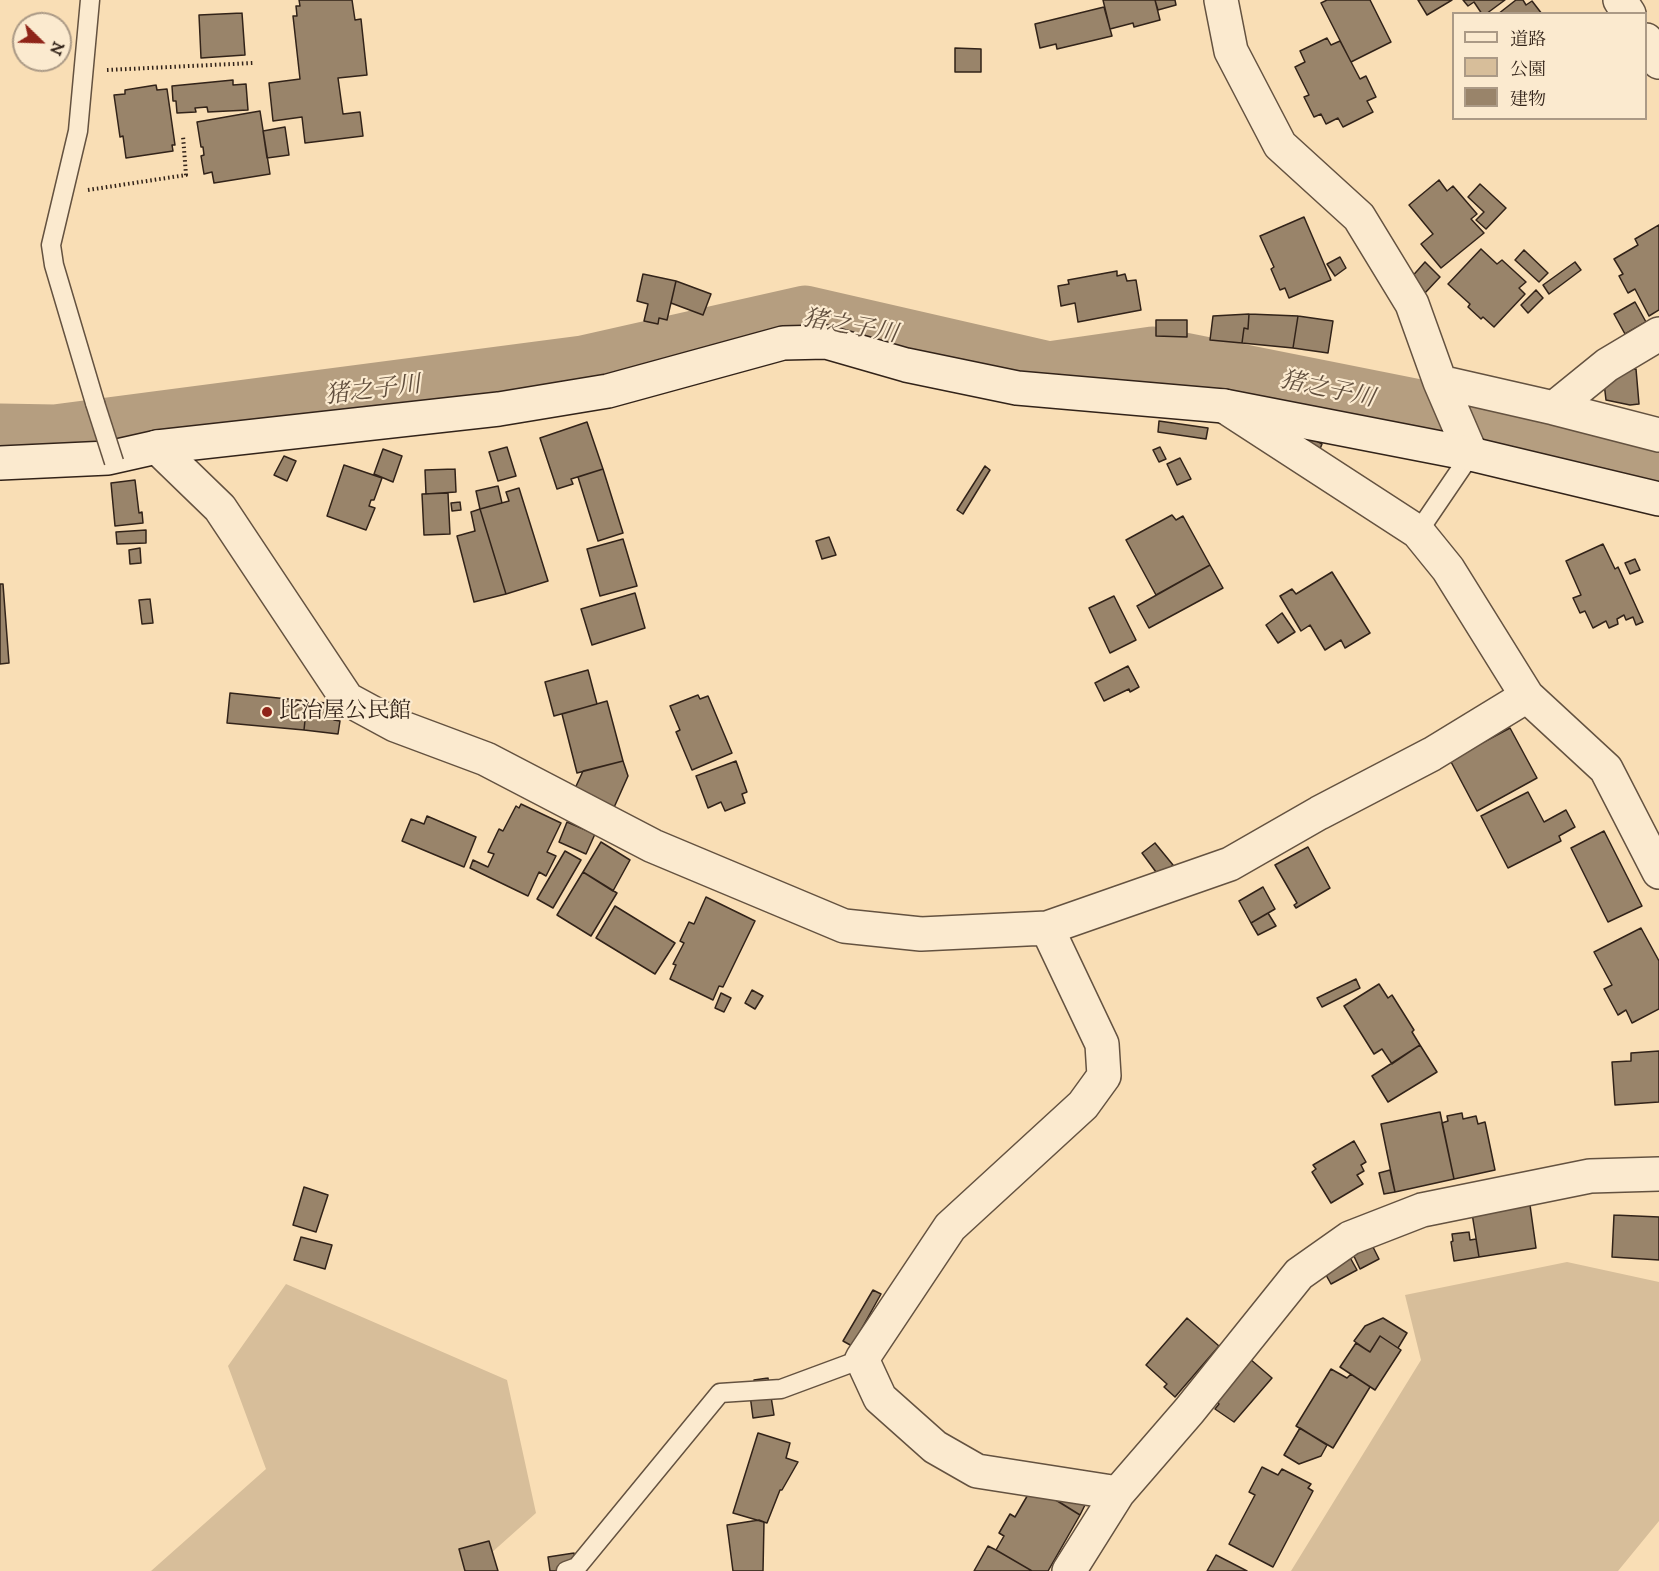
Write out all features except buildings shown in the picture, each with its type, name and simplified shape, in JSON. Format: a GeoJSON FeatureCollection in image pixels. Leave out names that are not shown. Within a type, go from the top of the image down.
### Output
{"type":"FeatureCollection","features":[{"type":"Feature","properties":{"kind":"street"},"geometry":{"type":"LineString","coordinates":[[1221,0],[1231,51],[1280,145],[1359,218],[1412,304],[1468,447]]}},
{"type":"Feature","properties":{"kind":"street"},"geometry":{"type":"LineString","coordinates":[[1647,42],[1659,62]]}},
{"type":"Feature","properties":{"kind":"street"},"geometry":{"type":"LineString","coordinates":[[1554,408],[1607,364],[1659,334]]}},
{"type":"Feature","properties":{"kind":"street"},"geometry":{"type":"LineString","coordinates":[[0,463],[108,458],[157,447],[499,408],[608,391],[783,343],[826,342],[906,365],[1017,388],[1224,406],[1468,447],[1659,499]]}},
{"type":"Feature","properties":{"kind":"street"},"geometry":{"type":"LineString","coordinates":[[1443,388],[1554,408],[1659,435]]}},
{"type":"Feature","properties":{"kind":"street"},"geometry":{"type":"LineString","coordinates":[[1224,406],[1418,532],[1448,569],[1527,696],[1606,769],[1659,872]]}},
{"type":"Feature","properties":{"kind":"street"},"geometry":{"type":"LineString","coordinates":[[157,447],[220,508],[347,699],[395,726],[486,759],[653,846],[844,926],[921,934],[1047,928],[1230,864],[1319,813],[1432,754],[1527,696]]}},
{"type":"Feature","properties":{"kind":"street"},"geometry":{"type":"LineString","coordinates":[[1047,928],[1102,1044],[1104,1076],[1083,1105],[950,1227],[862,1359],[880,1398],[935,1447],[977,1471],[1118,1493]]}},
{"type":"Feature","properties":{"kind":"street"},"geometry":{"type":"LineString","coordinates":[[1070,1571],[1118,1493],[1299,1275],[1350,1238],[1422,1210],[1444,1205],[1590,1176],[1659,1174]]}},
{"type":"Feature","properties":{"kind":"lane"},"geometry":{"type":"LineString","coordinates":[[90,0],[78,130],[51,245],[54,265],[114,462]]}},
{"type":"Feature","properties":{"kind":"lane"},"geometry":{"type":"LineString","coordinates":[[1418,532],[1468,447]]}},
{"type":"Feature","properties":{"kind":"lane"},"geometry":{"type":"LineString","coordinates":[[566,1571],[577,1567],[720,1393],[781,1389],[862,1359]]}},
{"type":"Feature","properties":{"kind":"path"},"geometry":{"type":"LineString","coordinates":[[84,71],[253,63]]}},
{"type":"Feature","properties":{"kind":"path"},"geometry":{"type":"LineString","coordinates":[[64,194],[186,175],[183,136]]}},
{"type":"Feature","properties":{"kind":"green space"},"geometry":{"type":"Polygon","coordinates":[[[1567,1262],[1659,1282],[1659,1521],[1618,1571],[1291,1571],[1421,1360],[1405,1295],[1567,1262]]]}},
{"type":"Feature","properties":{"kind":"green space"},"geometry":{"type":"Polygon","coordinates":[[[286,1284],[507,1380],[536,1513],[471,1571],[151,1571],[266,1469],[228,1366],[286,1284]]]}},
{"type":"Feature","properties":{"kind":"waterway","name":"猪之子川"},"geometry":{"type":"LineString","coordinates":[[0,432],[55,433],[583,364],[805,314],[1049,370],[1153,355],[1504,425],[1659,461]]}},
{"type":"Feature","properties":{"kind":"place","name":"比治屋公民館"},"geometry":{"type":"Point","coordinates":[267,712]}}]}
